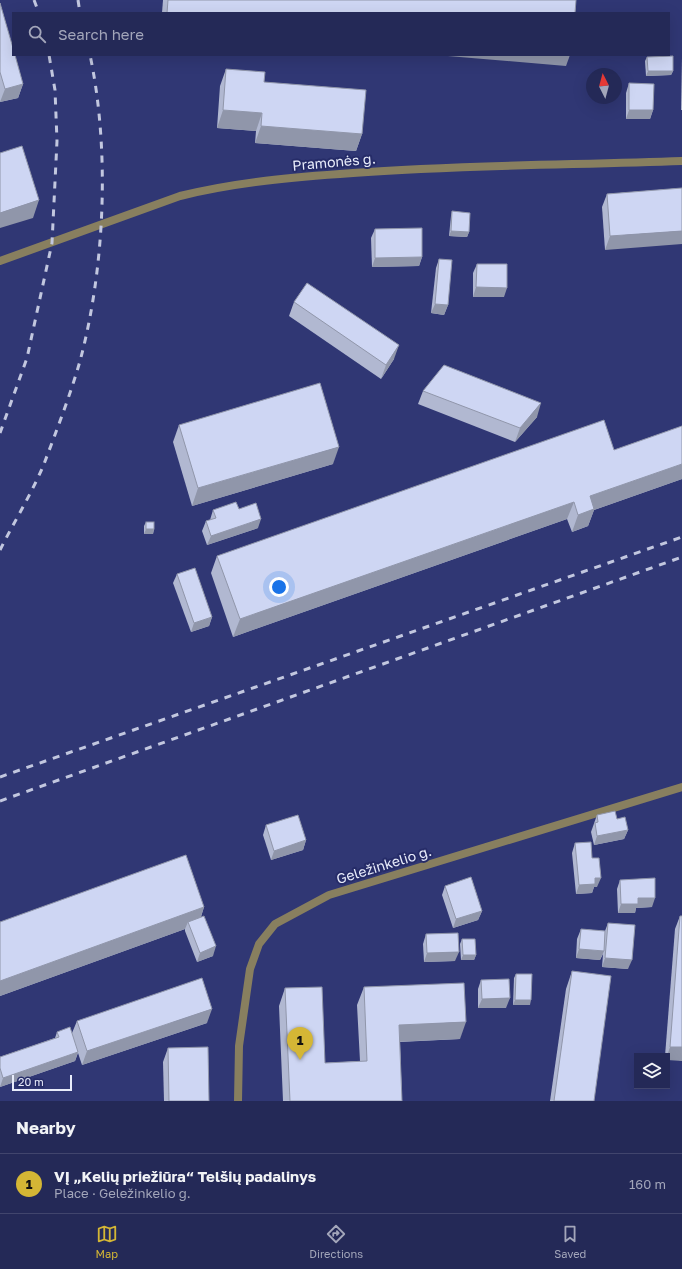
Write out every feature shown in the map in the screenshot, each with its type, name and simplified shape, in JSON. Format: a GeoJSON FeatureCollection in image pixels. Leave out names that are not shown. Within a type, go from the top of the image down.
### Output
{"type":"FeatureCollection","features":[{"type":"Feature","properties":{"kind":"street","name":"Pramonės g."},"geometry":{"type":"LineString","coordinates":[[0,261],[180,196],[217,187],[296,178],[496,165],[682,161]]}},
{"type":"Feature","properties":{"kind":"street","name":"Geležinkelio g."},"geometry":{"type":"LineString","coordinates":[[238,1101],[239,1046],[250,969],[259,944],[275,924],[329,895],[682,787]]}},
{"type":"Feature","properties":{"kind":"building"},"geometry":{"type":"Polygon","coordinates":[[[168,0],[576,0],[575,12],[167,12],[168,0]]]}},
{"type":"Feature","properties":{"kind":"building"},"geometry":{"type":"Polygon","coordinates":[[[0,3],[12,45],[12,56],[15,56],[23,84],[5,89],[0,72],[0,3]]]}},
{"type":"Feature","properties":{"kind":"building"},"geometry":{"type":"Polygon","coordinates":[[[673,56],[673,71],[648,71],[647,57],[673,56]]]}},
{"type":"Feature","properties":{"kind":"building"},"geometry":{"type":"Polygon","coordinates":[[[226,69],[265,72],[264,82],[366,90],[362,134],[261,126],[262,113],[223,110],[226,69]]]}},
{"type":"Feature","properties":{"kind":"building"},"geometry":{"type":"Polygon","coordinates":[[[629,83],[654,84],[653,110],[629,110],[629,83]]]}},
{"type":"Feature","properties":{"kind":"building"},"geometry":{"type":"Polygon","coordinates":[[[22,146],[39,200],[0,213],[0,153],[22,146]]]}},
{"type":"Feature","properties":{"kind":"building"},"geometry":{"type":"Polygon","coordinates":[[[682,188],[682,231],[610,236],[607,194],[682,188]]]}},
{"type":"Feature","properties":{"kind":"building"},"geometry":{"type":"Polygon","coordinates":[[[452,211],[470,213],[469,232],[451,231],[452,211]]]}},
{"type":"Feature","properties":{"kind":"building"},"geometry":{"type":"Polygon","coordinates":[[[422,228],[422,257],[375,258],[375,229],[422,228]]]}},
{"type":"Feature","properties":{"kind":"building"},"geometry":{"type":"Polygon","coordinates":[[[439,259],[452,260],[448,305],[435,304],[439,259]]]}},
{"type":"Feature","properties":{"kind":"building"},"geometry":{"type":"Polygon","coordinates":[[[477,264],[507,264],[507,288],[476,287],[477,264]]]}},
{"type":"Feature","properties":{"kind":"building"},"geometry":{"type":"Polygon","coordinates":[[[307,283],[399,345],[386,365],[294,302],[307,283]]]}},
{"type":"Feature","properties":{"kind":"building"},"geometry":{"type":"Polygon","coordinates":[[[444,365],[541,403],[520,428],[423,391],[444,365]]]}},
{"type":"Feature","properties":{"kind":"building"},"geometry":{"type":"Polygon","coordinates":[[[320,383],[339,447],[198,488],[179,425],[320,383]]]}},
{"type":"Feature","properties":{"kind":"building"},"geometry":{"type":"Polygon","coordinates":[[[604,420],[614,450],[682,426],[682,464],[590,496],[594,509],[578,515],[574,502],[240,619],[217,556],[604,420]]]}},
{"type":"Feature","properties":{"kind":"building"},"geometry":{"type":"Polygon","coordinates":[[[236,502],[239,509],[256,503],[261,519],[211,536],[206,521],[216,518],[213,510],[236,502]]]}},
{"type":"Feature","properties":{"kind":"building"},"geometry":{"type":"Polygon","coordinates":[[[146,522],[154,522],[154,529],[146,529],[146,522]]]}},
{"type":"Feature","properties":{"kind":"building"},"geometry":{"type":"Polygon","coordinates":[[[195,568],[212,617],[194,623],[177,574],[195,568]]]}},
{"type":"Feature","properties":{"kind":"building"},"geometry":{"type":"Polygon","coordinates":[[[615,811],[617,819],[625,817],[628,830],[597,836],[595,823],[598,822],[597,815],[615,811]]]}},
{"type":"Feature","properties":{"kind":"building"},"geometry":{"type":"Polygon","coordinates":[[[298,815],[306,840],[274,851],[266,825],[298,815]]]}},
{"type":"Feature","properties":{"kind":"building"},"geometry":{"type":"Polygon","coordinates":[[[591,842],[592,858],[599,858],[601,878],[595,878],[595,884],[579,885],[575,843],[591,842]]]}},
{"type":"Feature","properties":{"kind":"building"},"geometry":{"type":"Polygon","coordinates":[[[186,855],[204,907],[0,981],[0,922],[186,855]]]}},
{"type":"Feature","properties":{"kind":"building"},"geometry":{"type":"Polygon","coordinates":[[[471,877],[482,911],[456,919],[445,886],[471,877]]]}},
{"type":"Feature","properties":{"kind":"building"},"geometry":{"type":"Polygon","coordinates":[[[655,878],[655,898],[638,898],[638,904],[621,904],[620,880],[655,878]]]}},
{"type":"Feature","properties":{"kind":"building"},"geometry":{"type":"Polygon","coordinates":[[[204,916],[216,946],[200,953],[188,922],[204,916]]]}},
{"type":"Feature","properties":{"kind":"building"},"geometry":{"type":"Polygon","coordinates":[[[680,916],[682,916],[682,1047],[670,1047],[680,916]]]}},
{"type":"Feature","properties":{"kind":"building"},"geometry":{"type":"Polygon","coordinates":[[[608,923],[635,925],[632,960],[605,958],[608,923]]]}},
{"type":"Feature","properties":{"kind":"building"},"geometry":{"type":"Polygon","coordinates":[[[581,929],[605,931],[604,951],[579,949],[581,929]]]}},
{"type":"Feature","properties":{"kind":"building"},"geometry":{"type":"Polygon","coordinates":[[[458,933],[459,952],[427,953],[426,934],[458,933]]]}},
{"type":"Feature","properties":{"kind":"building"},"geometry":{"type":"Polygon","coordinates":[[[462,939],[475,939],[476,955],[463,955],[462,939]]]}},
{"type":"Feature","properties":{"kind":"building"},"geometry":{"type":"Polygon","coordinates":[[[572,971],[611,976],[594,1101],[554,1101],[572,971]]]}},
{"type":"Feature","properties":{"kind":"building"},"geometry":{"type":"Polygon","coordinates":[[[516,974],[532,974],[531,1000],[515,1000],[516,974]]]}},
{"type":"Feature","properties":{"kind":"building"},"geometry":{"type":"Polygon","coordinates":[[[202,978],[212,1009],[87,1051],[77,1021],[202,978]]]}},
{"type":"Feature","properties":{"kind":"building"},"geometry":{"type":"Polygon","coordinates":[[[509,979],[510,998],[482,999],[481,980],[509,979]]]}},
{"type":"Feature","properties":{"kind":"building"},"geometry":{"type":"Polygon","coordinates":[[[464,983],[466,1022],[399,1025],[402,1101],[290,1101],[285,988],[322,987],[325,1063],[367,1061],[364,987],[464,983]]]}},
{"type":"Feature","properties":{"kind":"building"},"geometry":{"type":"Polygon","coordinates":[[[70,1027],[78,1052],[3,1078],[0,1068],[0,1057],[59,1037],[57,1032],[70,1027]]]}},
{"type":"Feature","properties":{"kind":"building"},"geometry":{"type":"Polygon","coordinates":[[[208,1047],[209,1101],[169,1101],[168,1048],[208,1047]]]}},
{"type":"Feature","properties":{"kind":"railway"},"geometry":{"type":"LineString","coordinates":[[34,0],[39,12]]}},
{"type":"Feature","properties":{"kind":"railway"},"geometry":{"type":"LineString","coordinates":[[78,0],[80,12]]}},
{"type":"Feature","properties":{"kind":"railway"},"geometry":{"type":"LineString","coordinates":[[0,433],[27,358],[52,243],[57,141],[55,90],[49,56]]}},
{"type":"Feature","properties":{"kind":"railway"},"geometry":{"type":"LineString","coordinates":[[0,550],[39,475],[63,412],[80,361],[95,287],[102,208],[102,169],[100,129],[90,56]]}},
{"type":"Feature","properties":{"kind":"railway"},"geometry":{"type":"LineString","coordinates":[[0,777],[682,537]]}},
{"type":"Feature","properties":{"kind":"railway"},"geometry":{"type":"LineString","coordinates":[[0,801],[682,557]]}},
{"type":"Feature","properties":{"kind":"place","name":"VĮ „Kelių priežiūra“ Telšių padalinys"},"geometry":{"type":"Point","coordinates":[300,1060]}}]}
